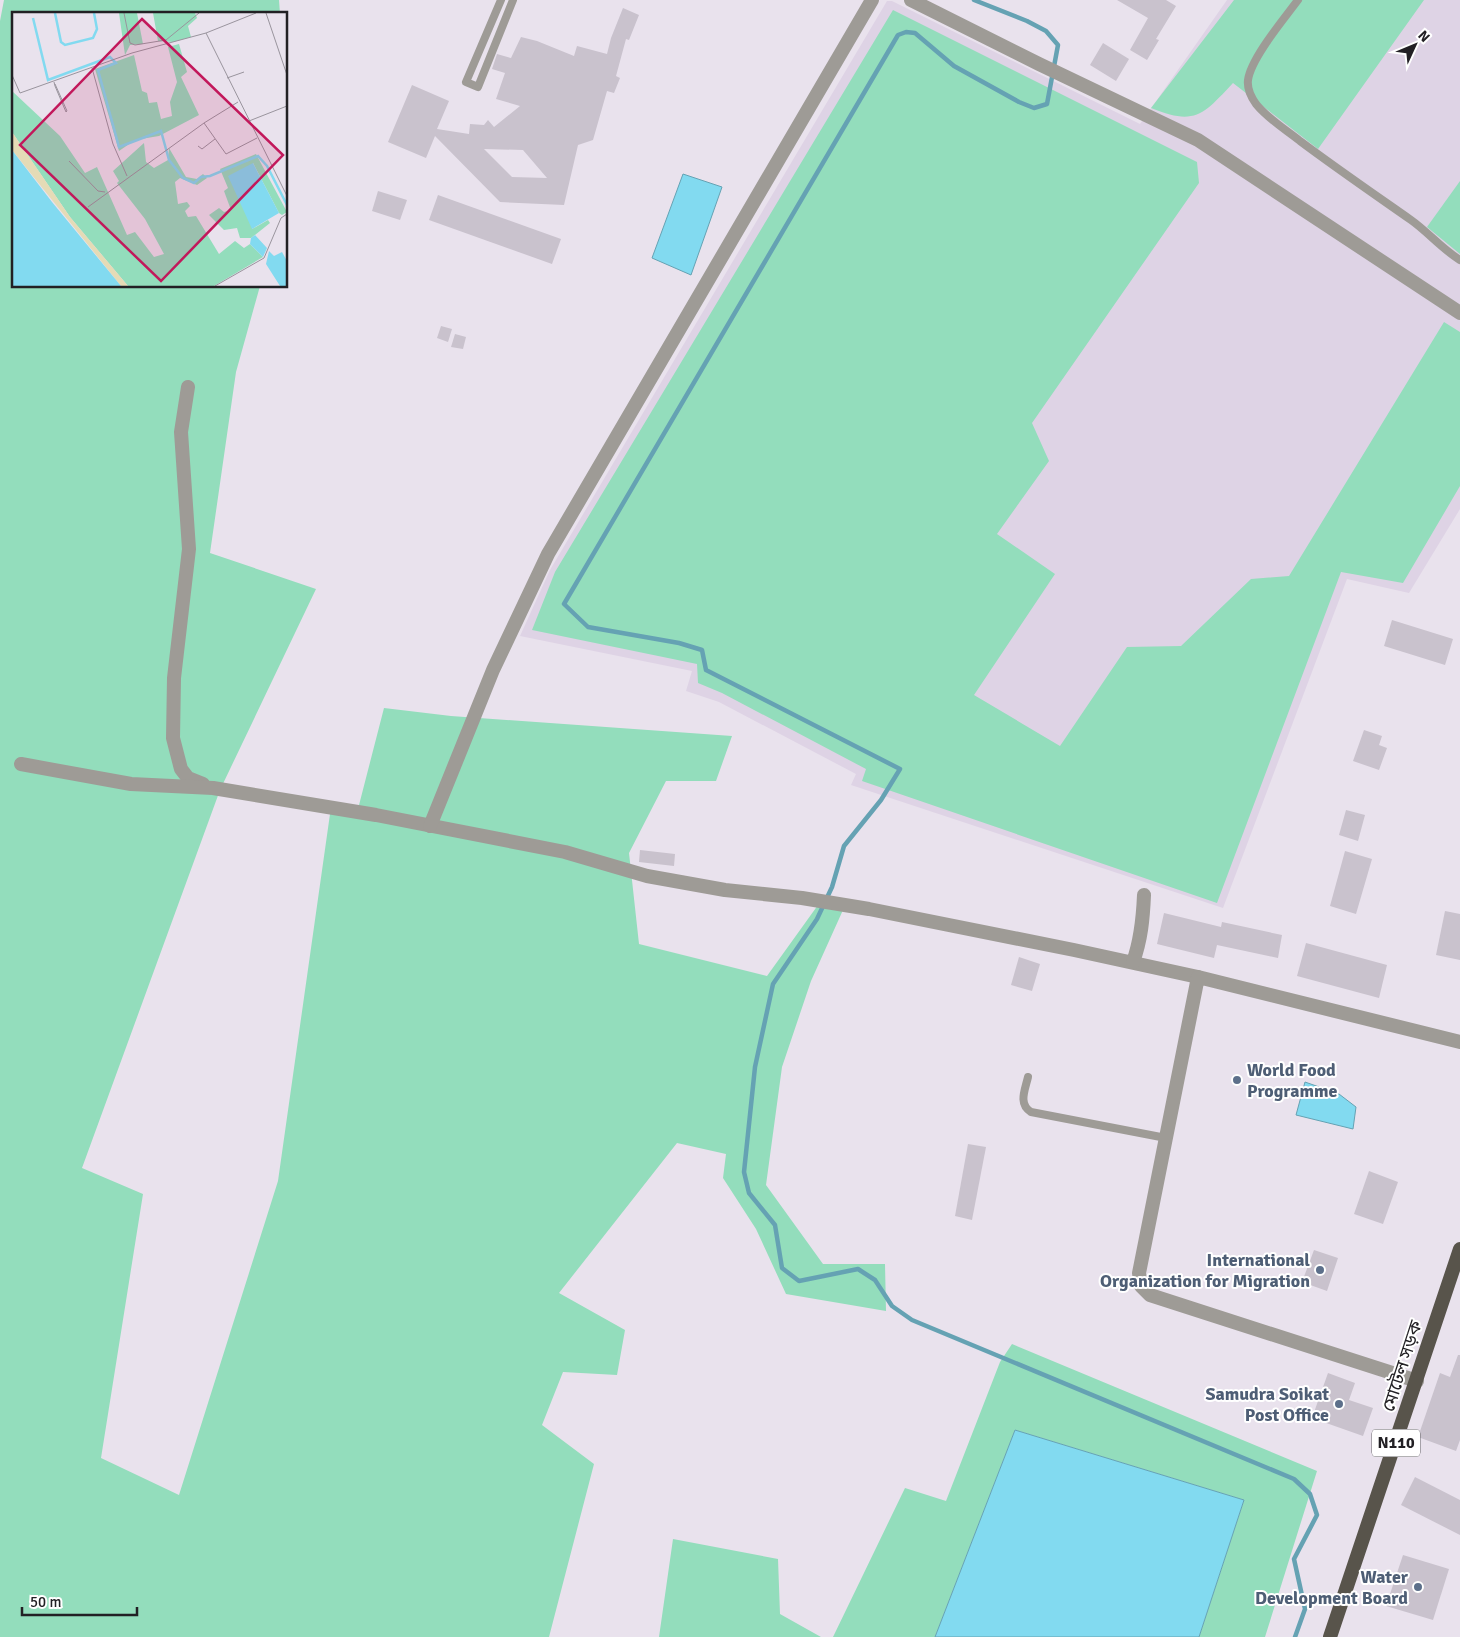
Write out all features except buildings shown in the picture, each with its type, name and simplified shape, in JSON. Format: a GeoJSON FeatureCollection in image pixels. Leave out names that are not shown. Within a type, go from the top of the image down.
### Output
{"type":"FeatureCollection","features":[{"type":"Feature","properties":{"kind":"highway","name":"মোটেল সড়ক"},"geometry":{"type":"LineString","coordinates":[[1330,1637],[1460,1249]]}},
{"type":"Feature","properties":{"kind":"street"},"geometry":{"type":"LineString","coordinates":[[430,826],[493,670],[544,561],[872,0]]}},
{"type":"Feature","properties":{"kind":"street"},"geometry":{"type":"LineString","coordinates":[[911,0],[1198,140],[1460,313]]}},
{"type":"Feature","properties":{"kind":"street"},"geometry":{"type":"LineString","coordinates":[[188,387],[181,432],[189,548],[174,678],[173,738],[181,769],[188,778],[213,788]]}},
{"type":"Feature","properties":{"kind":"street"},"geometry":{"type":"LineString","coordinates":[[21,764],[131,784],[213,788],[565,852],[647,876],[725,890],[802,898],[868,909],[1133,962],[1460,1042]]}},
{"type":"Feature","properties":{"kind":"street"},"geometry":{"type":"LineString","coordinates":[[1133,962],[1143,920],[1144,895]]}},
{"type":"Feature","properties":{"kind":"street"},"geometry":{"type":"LineString","coordinates":[[1198,977],[1139,1273],[1141,1286],[1150,1295],[1417,1380]]}},
{"type":"Feature","properties":{"kind":"lane"},"geometry":{"type":"LineString","coordinates":[[501,0],[466,82],[478,87],[513,0]]}},
{"type":"Feature","properties":{"kind":"lane"},"geometry":{"type":"LineString","coordinates":[[1298,0],[1260,52],[1250,72],[1247,82],[1250,93],[1256,103],[1267,116],[1315,153],[1427,231],[1450,254],[1460,260]]}},
{"type":"Feature","properties":{"kind":"lane"},"geometry":{"type":"LineString","coordinates":[[1028,1077],[1023,1103],[1025,1109],[1031,1112],[1166,1138]]}},
{"type":"Feature","properties":{"kind":"shaded area"},"geometry":{"type":"Polygon","coordinates":[[[1227,0],[1460,0],[1460,509],[1409,593],[1347,579],[1223,908],[851,785],[856,774],[719,702],[686,691],[692,671],[520,636],[550,570],[887,1],[892,1],[1140,124],[1227,0]]]}},
{"type":"Feature","properties":{"kind":"green space"},"geometry":{"type":"Polygon","coordinates":[[[4,0],[279,0],[280,12],[12,12],[12,288],[259,288],[236,372],[210,553],[316,589],[220,790],[82,1168],[143,1194],[101,1458],[179,1495],[278,1181],[331,807],[358,809],[384,708],[451,716],[732,736],[716,781],[666,781],[629,853],[639,944],[767,976],[818,905],[843,910],[811,981],[782,1067],[766,1185],[823,1264],[885,1264],[886,1311],[786,1294],[756,1229],[723,1178],[726,1154],[677,1143],[559,1293],[625,1330],[617,1375],[563,1372],[542,1425],[594,1464],[549,1637],[0,1637],[0,21],[4,0]]]}},
{"type":"Feature","properties":{"kind":"green space"},"geometry":{"type":"Polygon","coordinates":[[[1234,0],[1424,0],[1318,149],[1233,83],[1214,103],[1197,114],[1178,116],[1151,108],[1234,0]]]}},
{"type":"Feature","properties":{"kind":"green space"},"geometry":{"type":"Polygon","coordinates":[[[893,10],[1197,162],[1199,183],[1032,423],[1049,461],[997,534],[1055,574],[974,695],[1060,746],[1127,647],[1181,646],[1251,579],[1289,576],[1444,322],[1460,332],[1460,486],[1403,583],[1341,572],[1217,903],[862,781],[866,769],[722,693],[698,683],[697,664],[532,630],[555,572],[893,10]]]}},
{"type":"Feature","properties":{"kind":"green space"},"geometry":{"type":"Polygon","coordinates":[[[1460,181],[1460,254],[1427,227],[1460,181]]]}},
{"type":"Feature","properties":{"kind":"green space"},"geometry":{"type":"Polygon","coordinates":[[[1012,1344],[1317,1471],[1265,1637],[1199,1637],[1244,1500],[1015,1430],[935,1637],[833,1637],[905,1488],[946,1501],[1000,1362],[1012,1344]]]}},
{"type":"Feature","properties":{"kind":"green space"},"geometry":{"type":"Polygon","coordinates":[[[673,1539],[778,1559],[780,1614],[821,1637],[659,1637],[673,1539]]]}},
{"type":"Feature","properties":{"kind":"water"},"geometry":{"type":"Polygon","coordinates":[[[683,174],[722,187],[691,275],[652,258],[683,174]]]}},
{"type":"Feature","properties":{"kind":"water"},"geometry":{"type":"Polygon","coordinates":[[[1305,1082],[1339,1094],[1356,1107],[1353,1129],[1296,1115],[1305,1082]]]}},
{"type":"Feature","properties":{"kind":"water"},"geometry":{"type":"Polygon","coordinates":[[[1015,1430],[1244,1500],[1199,1637],[935,1637],[1015,1430]]]}},
{"type":"Feature","properties":{"kind":"waterway"},"geometry":{"type":"LineString","coordinates":[[974,0],[1027,21],[1046,31],[1058,45],[1047,104],[1034,108],[1019,102],[954,66],[915,33],[906,32],[898,35],[564,604],[588,627],[679,643],[702,650],[706,670],[900,769],[881,800],[844,846],[832,887],[817,919],[773,984],[755,1067],[744,1172],[749,1193],[775,1225],[782,1268],[799,1281],[858,1269],[875,1280],[892,1306],[912,1320],[1294,1479],[1310,1494],[1317,1515],[1294,1559],[1305,1609],[1295,1637]]}},
{"type":"Feature","properties":{"kind":"place","name":"World Food Programme"},"geometry":{"type":"Point","coordinates":[1237,1080]}},
{"type":"Feature","properties":{"kind":"place","name":"International Organization for Migration"},"geometry":{"type":"Point","coordinates":[1320,1270]}},
{"type":"Feature","properties":{"kind":"place","name":"Samudra Soikat Post Office"},"geometry":{"type":"Point","coordinates":[1339,1404]}},
{"type":"Feature","properties":{"kind":"place","name":"Water Development Board"},"geometry":{"type":"Point","coordinates":[1418,1587]}}]}
